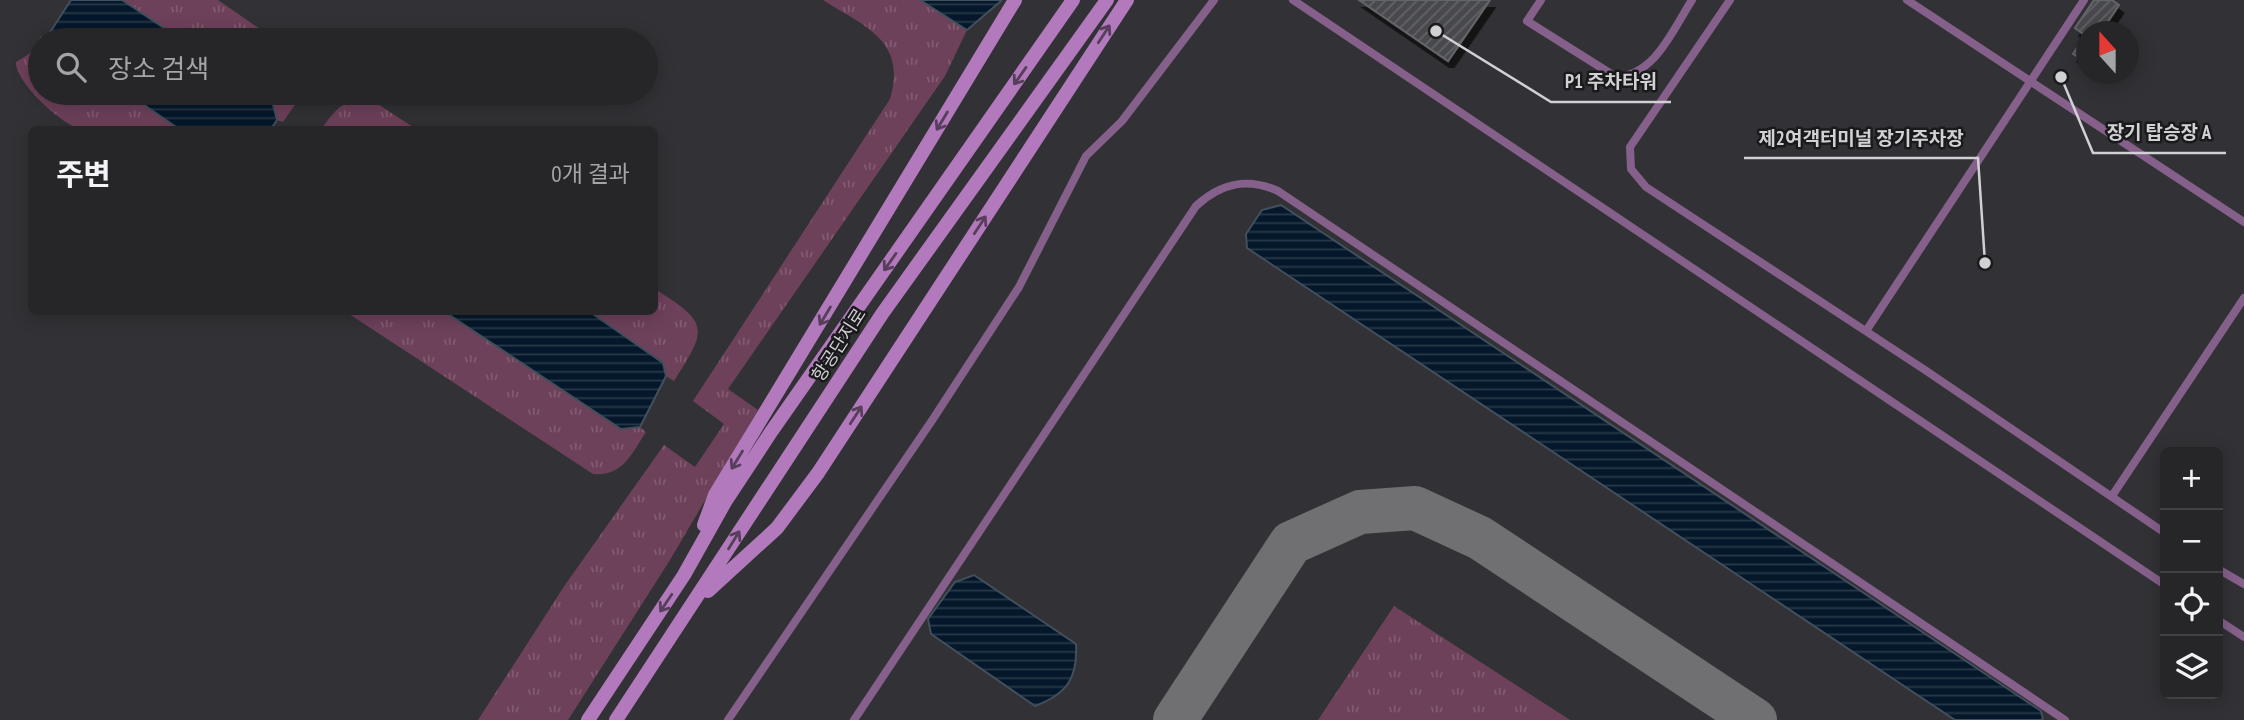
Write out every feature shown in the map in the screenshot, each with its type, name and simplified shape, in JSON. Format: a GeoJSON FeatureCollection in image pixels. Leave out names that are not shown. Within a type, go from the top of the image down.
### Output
{"type":"FeatureCollection","features":[{"type":"Feature","properties":{"kind":"street"},"geometry":{"type":"LineString","coordinates":[[765,428],[1015,0]]}},
{"type":"Feature","properties":{"kind":"street","name":"항공단지로"},"geometry":{"type":"LineString","coordinates":[[588,720],[684,575],[720,499],[765,428],[1073,0]]}},
{"type":"Feature","properties":{"kind":"street","name":"항공단지로"},"geometry":{"type":"LineString","coordinates":[[616,720],[882,314],[1107,0]]}},
{"type":"Feature","properties":{"kind":"street"},"geometry":{"type":"LineString","coordinates":[[693,604],[777,528],[818,472],[1127,0]]}},
{"type":"Feature","properties":{"kind":"lane"},"geometry":{"type":"LineString","coordinates":[[727,720],[933,419],[1019,287],[1086,156],[1122,121],[1214,0]]}},
{"type":"Feature","properties":{"kind":"lane"},"geometry":{"type":"LineString","coordinates":[[1293,0],[2160,581]]}},
{"type":"Feature","properties":{"kind":"lane"},"geometry":{"type":"LineString","coordinates":[[1541,0],[1527,21],[1616,77],[1632,76],[1648,66],[1692,0]]}},
{"type":"Feature","properties":{"kind":"lane"},"geometry":{"type":"LineString","coordinates":[[1730,0],[1630,147],[1631,169],[1646,187],[1866,331],[2160,530]]}},
{"type":"Feature","properties":{"kind":"lane"},"geometry":{"type":"LineString","coordinates":[[1907,0],[2244,222]]}},
{"type":"Feature","properties":{"kind":"lane"},"geometry":{"type":"LineString","coordinates":[[1866,331],[2084,0]]}},
{"type":"Feature","properties":{"kind":"lane"},"geometry":{"type":"LineString","coordinates":[[854,720],[1196,206],[1222,187],[1248,182],[1278,191],[2065,720]]}},
{"type":"Feature","properties":{"kind":"lane"},"geometry":{"type":"LineString","coordinates":[[2112,496],[2244,298]]}},
{"type":"Feature","properties":{"kind":"lane"},"geometry":{"type":"LineString","coordinates":[[2223,572],[2244,584]]}},
{"type":"Feature","properties":{"kind":"lane"},"geometry":{"type":"LineString","coordinates":[[2223,623],[2244,637]]}},
{"type":"Feature","properties":{"kind":"green space"},"geometry":{"type":"Polygon","coordinates":[[[122,0],[218,0],[259,28],[164,28],[122,0]]]}},
{"type":"Feature","properties":{"kind":"green space"},"geometry":{"type":"Polygon","coordinates":[[[823,0],[920,0],[967,30],[945,76],[728,389],[758,410],[670,560],[568,720],[478,720],[565,585],[664,445],[695,467],[724,424],[693,401],[890,99],[894,79],[893,62],[887,49],[867,28],[823,0]]]}},
{"type":"Feature","properties":{"kind":"green space"},"geometry":{"type":"Polygon","coordinates":[[[28,55],[28,87],[18,70],[16,62],[28,55]]]}},
{"type":"Feature","properties":{"kind":"green space"},"geometry":{"type":"Polygon","coordinates":[[[45,105],[144,105],[175,126],[73,126],[45,105]]]}},
{"type":"Feature","properties":{"kind":"green space"},"geometry":{"type":"Polygon","coordinates":[[[273,105],[295,105],[283,122],[277,120],[273,105]]]}},
{"type":"Feature","properties":{"kind":"green space"},"geometry":{"type":"Polygon","coordinates":[[[344,105],[379,105],[411,126],[323,126],[344,105]]]}},
{"type":"Feature","properties":{"kind":"green space"},"geometry":{"type":"Polygon","coordinates":[[[658,291],[673,301],[694,319],[698,328],[697,338],[674,381],[666,376],[663,362],[594,315],[658,315],[658,291]]]}},
{"type":"Feature","properties":{"kind":"green space"},"geometry":{"type":"Polygon","coordinates":[[[351,315],[450,315],[621,429],[640,427],[646,432],[619,468],[612,472],[593,474],[351,315]]]}},
{"type":"Feature","properties":{"kind":"green space"},"geometry":{"type":"Polygon","coordinates":[[[1394,606],[1570,720],[1318,720],[1394,606]]]}},
{"type":"Feature","properties":{"kind":"water"},"geometry":{"type":"Polygon","coordinates":[[[71,0],[122,0],[164,28],[53,28],[71,0]]]}},
{"type":"Feature","properties":{"kind":"water"},"geometry":{"type":"Polygon","coordinates":[[[920,0],[1000,0],[1001,1],[967,30],[920,0]]]}},
{"type":"Feature","properties":{"kind":"water"},"geometry":{"type":"Polygon","coordinates":[[[144,105],[273,105],[277,120],[273,126],[175,126],[144,105]]]}},
{"type":"Feature","properties":{"kind":"water"},"geometry":{"type":"Polygon","coordinates":[[[1281,205],[2041,711],[2043,720],[1955,720],[1247,248],[1246,234],[1262,210],[1281,205]]]}},
{"type":"Feature","properties":{"kind":"water"},"geometry":{"type":"Polygon","coordinates":[[[450,315],[594,315],[663,363],[666,376],[640,427],[621,429],[450,315]]]}},
{"type":"Feature","properties":{"kind":"water"},"geometry":{"type":"Polygon","coordinates":[[[974,575],[1076,644],[1072,675],[1063,690],[1055,696],[1035,706],[931,634],[928,619],[955,582],[974,575]]]}},
{"type":"Feature","properties":{"kind":"building"},"geometry":{"type":"Polygon","coordinates":[[[1359,0],[1490,0],[1448,61],[1359,0]]]}},
{"type":"Feature","properties":{"kind":"building"},"geometry":{"type":"Polygon","coordinates":[[[2094,0],[2112,0],[2119,5],[2108,21],[2080,21],[2094,0]]]}},
{"type":"Feature","properties":{"kind":"taxiway"},"geometry":{"type":"LineString","coordinates":[[1175,720],[1291,543],[1360,512],[1415,508],[1480,538],[1755,720]]}},
{"type":"Feature","properties":{"kind":"place","name":"P1 주차타워"},"geometry":{"type":"Point","coordinates":[1436,31]}},
{"type":"Feature","properties":{"kind":"place","name":"장기 탑승장 A"},"geometry":{"type":"Point","coordinates":[2061,77]}},
{"type":"Feature","properties":{"kind":"place","name":"제2여객터미널 장기주차장"},"geometry":{"type":"Point","coordinates":[1985,263]}}]}
